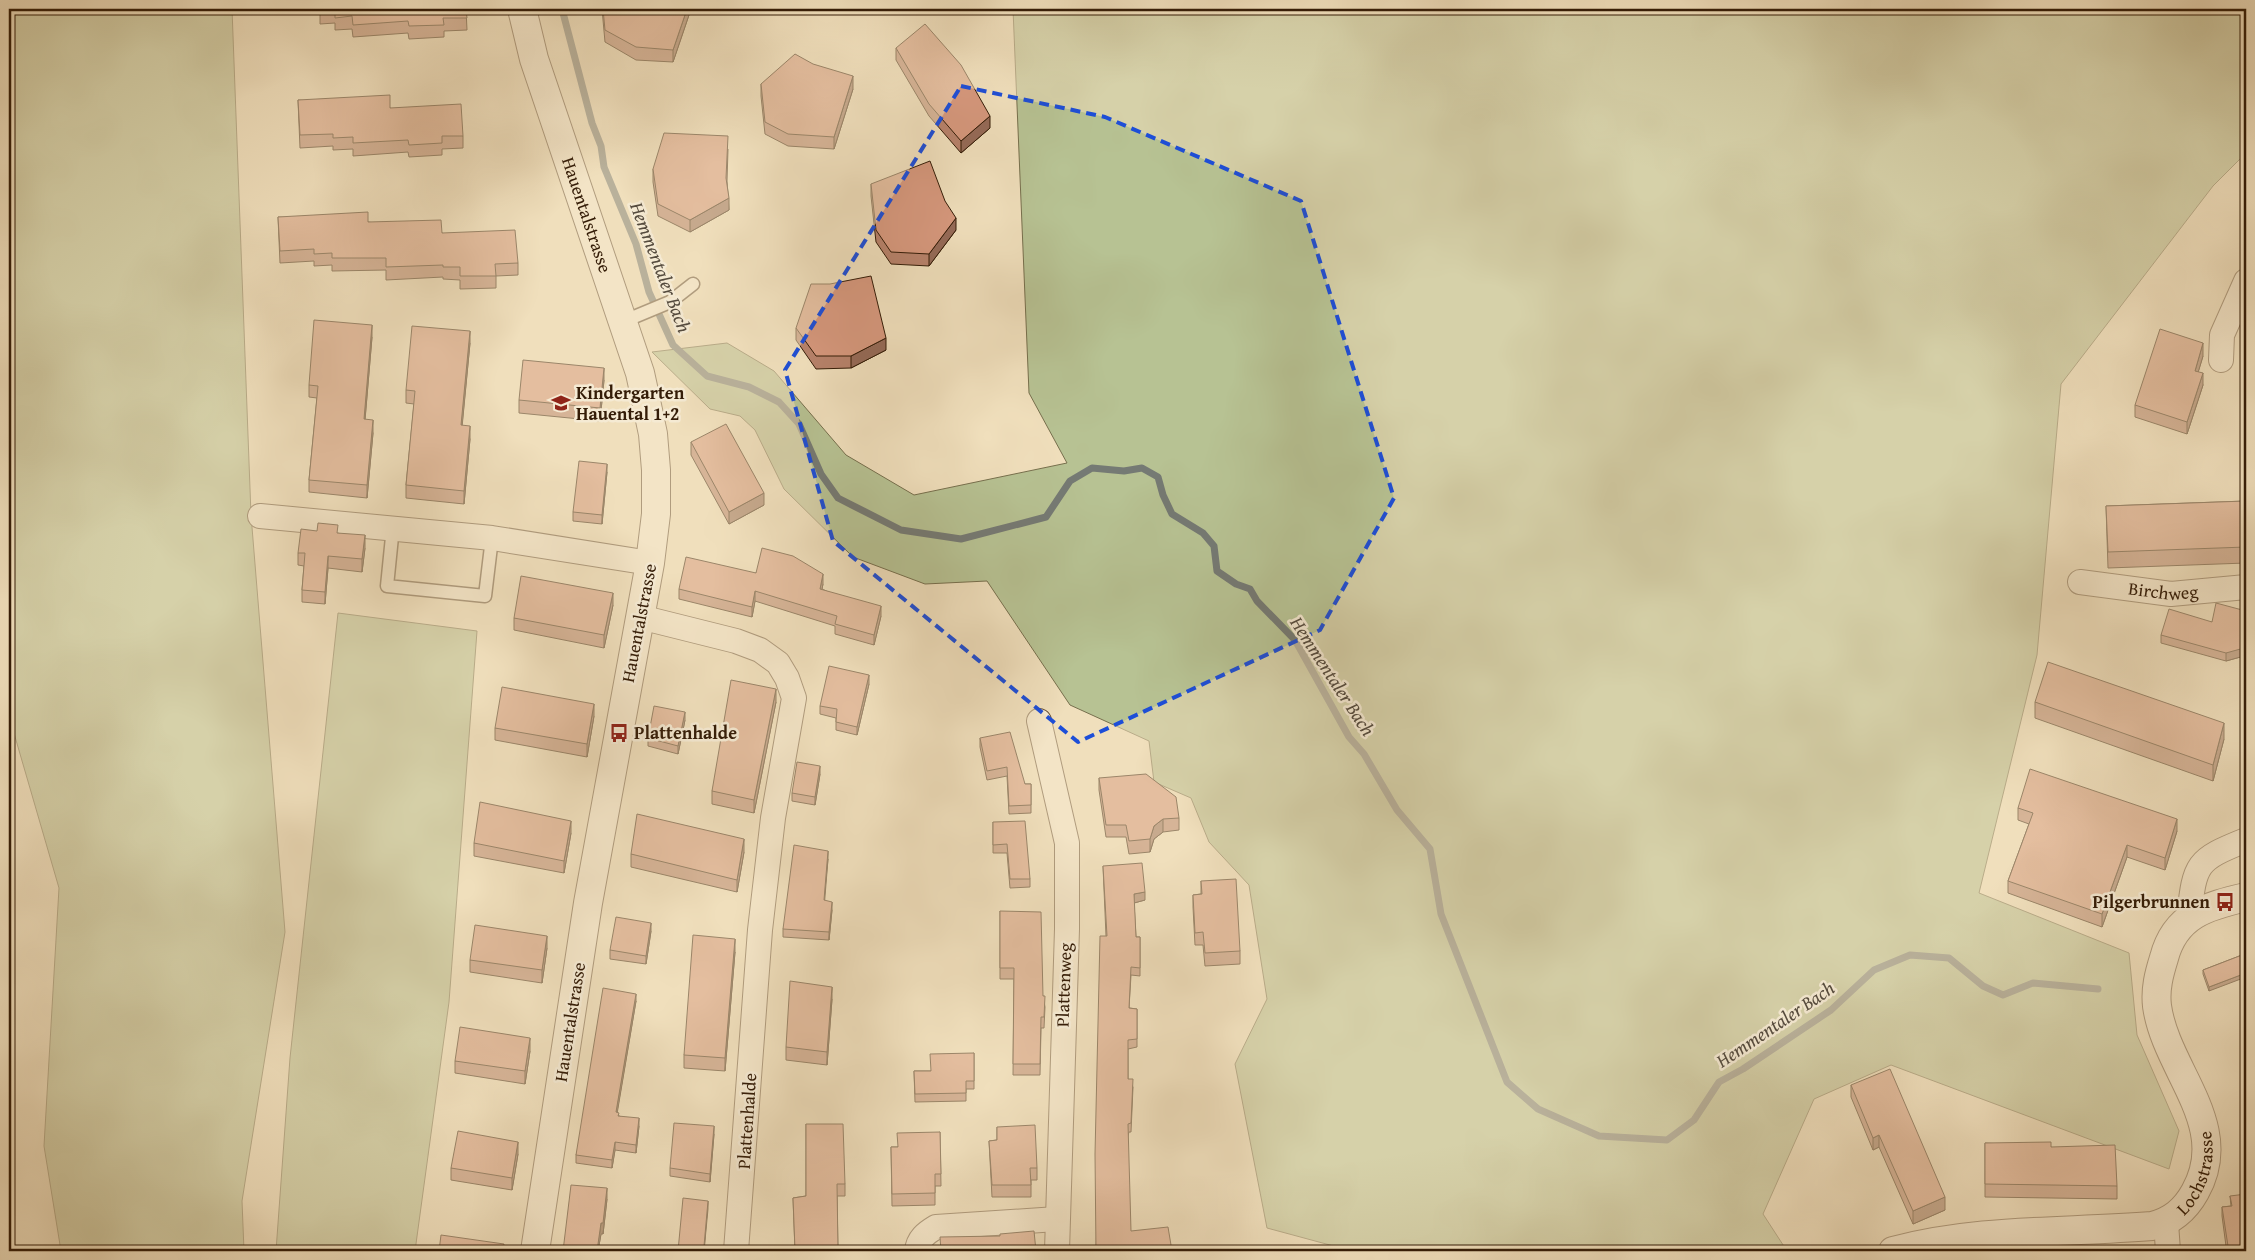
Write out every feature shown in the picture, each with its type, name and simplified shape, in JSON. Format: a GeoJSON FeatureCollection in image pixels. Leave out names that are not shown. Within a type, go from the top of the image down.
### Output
{"type":"FeatureCollection","features":[{"type":"Feature","properties":{"kind":"street","name":"Hauentalstrasse"},"geometry":{"type":"LineString","coordinates":[[522,9],[534,59],[640,373],[653,434],[656,514],[650,563],[588,903],[535,1251]]}},
{"type":"Feature","properties":{"kind":"street"},"geometry":{"type":"LineString","coordinates":[[2221,360],[2222,335],[2246,281]]}},
{"type":"Feature","properties":{"kind":"street"},"geometry":{"type":"LineString","coordinates":[[260,516],[393,527],[492,538],[650,563]]}},
{"type":"Feature","properties":{"kind":"street","name":"Birchweg"},"geometry":{"type":"LineString","coordinates":[[2080,582],[2171,594],[2246,587]]}},
{"type":"Feature","properties":{"kind":"street","name":"Plattenhalde"},"geometry":{"type":"LineString","coordinates":[[640,616],[736,641],[760,650],[778,663],[787,678],[794,698],[773,818],[760,930],[736,1251]]}},
{"type":"Feature","properties":{"kind":"street","name":"Plattenweg"},"geometry":{"type":"LineString","coordinates":[[1039,721],[1066,843],[1067,929],[1056,1251]]}},
{"type":"Feature","properties":{"kind":"street"},"geometry":{"type":"LineString","coordinates":[[2189,916],[2193,883],[2198,869],[2206,858],[2246,840]]}},
{"type":"Feature","properties":{"kind":"street","name":"Lochstrasse"},"geometry":{"type":"LineString","coordinates":[[1894,1251],[1976,1236],[2022,1231],[2138,1228],[2166,1223],[2181,1212],[2201,1180],[2207,1146],[2202,1116],[2164,1034],[2157,1006],[2157,981],[2165,951],[2175,932],[2189,916],[2218,904],[2246,897]]}},
{"type":"Feature","properties":{"kind":"street"},"geometry":{"type":"LineString","coordinates":[[917,1251],[918,1245],[925,1234],[936,1227],[1057,1219]]}},
{"type":"Feature","properties":{"kind":"street"},"geometry":{"type":"LineString","coordinates":[[2166,1223],[2168,1251]]}},
{"type":"Feature","properties":{"kind":"lane"},"geometry":{"type":"LineString","coordinates":[[622,322],[670,302],[692,284]]}},
{"type":"Feature","properties":{"kind":"lane"},"geometry":{"type":"LineString","coordinates":[[393,527],[387,586],[485,596],[492,538]]}},
{"type":"Feature","properties":{"kind":"highlighted area"},"geometry":{"type":"Polygon","coordinates":[[[961,86],[1105,117],[1301,201],[1394,498],[1320,630],[1078,742],[833,541],[785,370],[961,86]]]}},
{"type":"Feature","properties":{"kind":"green space"},"geometry":{"type":"Polygon","coordinates":[[[9,9],[232,9],[251,515],[285,932],[242,1201],[244,1251],[61,1251],[44,1146],[59,888],[9,716],[9,9]]]}},
{"type":"Feature","properties":{"kind":"green space"},"geometry":{"type":"Polygon","coordinates":[[[1013,9],[2246,9],[2246,153],[2213,186],[2061,384],[2037,655],[1979,893],[2129,953],[2137,1035],[2179,1131],[2169,1169],[1891,1065],[1814,1099],[1763,1214],[1787,1251],[1362,1251],[1341,1248],[1267,1228],[1235,1064],[1267,999],[1249,885],[1209,842],[1191,798],[1154,782],[1149,741],[1070,705],[987,581],[925,584],[853,557],[784,489],[755,430],[740,416],[710,409],[652,352],[727,343],[774,371],[846,455],[914,495],[1067,463],[1029,393],[1013,9]]]}},
{"type":"Feature","properties":{"kind":"green space"},"geometry":{"type":"Polygon","coordinates":[[[338,613],[477,631],[449,1002],[415,1251],[276,1251],[290,1058],[338,613]]]}},
{"type":"Feature","properties":{"kind":"building"},"geometry":{"type":"Polygon","coordinates":[[[320,9],[466,9],[467,18],[443,18],[444,25],[409,26],[408,21],[353,25],[352,16],[335,18],[335,11],[320,12],[320,9]]]}},
{"type":"Feature","properties":{"kind":"building"},"geometry":{"type":"Polygon","coordinates":[[[603,9],[687,9],[673,50],[636,47],[605,30],[603,9]]]}},
{"type":"Feature","properties":{"kind":"building"},"geometry":{"type":"Polygon","coordinates":[[[925,24],[961,65],[990,116],[961,141],[929,104],[896,48],[925,24]]]}},
{"type":"Feature","properties":{"kind":"building"},"geometry":{"type":"Polygon","coordinates":[[[795,54],[813,64],[853,76],[834,137],[788,134],[765,122],[761,84],[795,54]]]}},
{"type":"Feature","properties":{"kind":"building"},"geometry":{"type":"Polygon","coordinates":[[[390,95],[390,108],[461,104],[463,136],[442,136],[442,143],[409,145],[408,140],[353,143],[353,137],[333,138],[333,134],[300,135],[298,100],[390,95]]]}},
{"type":"Feature","properties":{"kind":"building"},"geometry":{"type":"Polygon","coordinates":[[[664,133],[728,136],[726,178],[729,198],[690,220],[658,204],[653,169],[664,133]]]}},
{"type":"Feature","properties":{"kind":"building"},"geometry":{"type":"Polygon","coordinates":[[[930,161],[945,201],[956,218],[929,254],[891,252],[876,230],[871,184],[930,161]]]}},
{"type":"Feature","properties":{"kind":"building"},"geometry":{"type":"Polygon","coordinates":[[[368,212],[368,222],[441,220],[442,233],[515,230],[518,263],[495,264],[496,276],[460,276],[460,267],[443,267],[443,265],[386,267],[386,258],[332,258],[332,253],[314,254],[314,249],[280,251],[278,217],[368,212]]]}},
{"type":"Feature","properties":{"kind":"building"},"geometry":{"type":"Polygon","coordinates":[[[871,276],[886,338],[851,356],[816,356],[796,328],[811,284],[830,284],[871,276]]]}},
{"type":"Feature","properties":{"kind":"building"},"geometry":{"type":"Polygon","coordinates":[[[314,320],[372,325],[364,419],[373,420],[367,485],[309,480],[318,386],[309,385],[314,320]]]}},
{"type":"Feature","properties":{"kind":"building"},"geometry":{"type":"Polygon","coordinates":[[[412,326],[470,331],[461,425],[470,426],[464,491],[406,485],[415,391],[406,390],[412,326]]]}},
{"type":"Feature","properties":{"kind":"building"},"geometry":{"type":"Polygon","coordinates":[[[2160,329],[2203,343],[2195,371],[2203,373],[2187,422],[2135,405],[2160,329]]]}},
{"type":"Feature","properties":{"kind":"building","name":"Kindergarten Hauental 1+2"},"geometry":{"type":"Polygon","coordinates":[[[523,360],[604,368],[600,408],[519,400],[523,360]]]}},
{"type":"Feature","properties":{"kind":"building"},"geometry":{"type":"Polygon","coordinates":[[[726,424],[764,493],[729,512],[691,442],[726,424]]]}},
{"type":"Feature","properties":{"kind":"building"},"geometry":{"type":"Polygon","coordinates":[[[579,461],[607,464],[602,515],[573,512],[579,461]]]}},
{"type":"Feature","properties":{"kind":"building"},"geometry":{"type":"Polygon","coordinates":[[[2246,501],[2246,547],[2108,552],[2106,506],[2246,501]]]}},
{"type":"Feature","properties":{"kind":"building"},"geometry":{"type":"Polygon","coordinates":[[[318,523],[338,525],[337,533],[365,535],[362,559],[328,556],[325,592],[302,590],[305,553],[298,553],[301,529],[317,531],[318,523]]]}},
{"type":"Feature","properties":{"kind":"building"},"geometry":{"type":"Polygon","coordinates":[[[762,548],[793,556],[823,574],[820,589],[881,606],[874,635],[835,624],[837,616],[755,591],[752,607],[679,589],[686,557],[756,573],[762,548]]]}},
{"type":"Feature","properties":{"kind":"building"},"geometry":{"type":"Polygon","coordinates":[[[521,576],[613,593],[604,635],[514,618],[521,576]]]}},
{"type":"Feature","properties":{"kind":"building"},"geometry":{"type":"Polygon","coordinates":[[[2216,603],[2246,611],[2244,648],[2226,653],[2161,635],[2169,609],[2212,622],[2216,603]]]}},
{"type":"Feature","properties":{"kind":"building"},"geometry":{"type":"Polygon","coordinates":[[[2048,662],[2224,723],[2213,765],[2035,702],[2048,662]]]}},
{"type":"Feature","properties":{"kind":"building"},"geometry":{"type":"Polygon","coordinates":[[[829,666],[869,675],[857,727],[836,722],[837,709],[820,706],[829,666]]]}},
{"type":"Feature","properties":{"kind":"building"},"geometry":{"type":"Polygon","coordinates":[[[731,680],[776,689],[754,800],[712,791],[731,680]]]}},
{"type":"Feature","properties":{"kind":"building"},"geometry":{"type":"Polygon","coordinates":[[[502,687],[594,704],[587,744],[495,728],[502,687]]]}},
{"type":"Feature","properties":{"kind":"building"},"geometry":{"type":"Polygon","coordinates":[[[654,706],[685,712],[678,746],[648,738],[654,706]]]}},
{"type":"Feature","properties":{"kind":"building"},"geometry":{"type":"Polygon","coordinates":[[[1010,732],[1025,784],[1031,784],[1031,805],[1009,806],[1007,767],[987,771],[980,738],[1010,732]]]}},
{"type":"Feature","properties":{"kind":"building"},"geometry":{"type":"Polygon","coordinates":[[[797,762],[820,766],[815,797],[792,793],[797,762]]]}},
{"type":"Feature","properties":{"kind":"building"},"geometry":{"type":"Polygon","coordinates":[[[2030,769],[2177,819],[2165,858],[2127,845],[2102,914],[2008,881],[2033,813],[2018,808],[2030,769]]]}},
{"type":"Feature","properties":{"kind":"building"},"geometry":{"type":"Polygon","coordinates":[[[1146,774],[1176,797],[1179,818],[1163,819],[1154,826],[1150,839],[1129,841],[1126,825],[1106,825],[1099,778],[1146,774]]]}},
{"type":"Feature","properties":{"kind":"building"},"geometry":{"type":"Polygon","coordinates":[[[480,802],[571,821],[564,861],[474,843],[480,802]]]}},
{"type":"Feature","properties":{"kind":"building"},"geometry":{"type":"Polygon","coordinates":[[[637,814],[744,839],[737,880],[631,854],[637,814]]]}},
{"type":"Feature","properties":{"kind":"building"},"geometry":{"type":"Polygon","coordinates":[[[1025,821],[1030,879],[1010,879],[1007,844],[993,845],[993,822],[1025,821]]]}},
{"type":"Feature","properties":{"kind":"building"},"geometry":{"type":"Polygon","coordinates":[[[794,845],[828,851],[824,900],[832,902],[829,932],[783,929],[794,845]]]}},
{"type":"Feature","properties":{"kind":"building"},"geometry":{"type":"Polygon","coordinates":[[[1142,863],[1145,892],[1134,894],[1136,937],[1140,937],[1140,968],[1131,967],[1129,1008],[1137,1009],[1137,1039],[1128,1040],[1128,1079],[1133,1079],[1131,1123],[1128,1124],[1131,1231],[1168,1227],[1172,1251],[1096,1251],[1095,1154],[1100,936],[1107,936],[1103,866],[1142,863]]]}},
{"type":"Feature","properties":{"kind":"building"},"geometry":{"type":"Polygon","coordinates":[[[1236,879],[1240,951],[1205,953],[1203,932],[1195,933],[1193,895],[1202,894],[1201,881],[1236,879]]]}},
{"type":"Feature","properties":{"kind":"building"},"geometry":{"type":"Polygon","coordinates":[[[1000,911],[1041,912],[1043,996],[1045,996],[1044,1017],[1041,1017],[1040,1064],[1013,1064],[1014,968],[1000,968],[1000,911]]]}},
{"type":"Feature","properties":{"kind":"building"},"geometry":{"type":"Polygon","coordinates":[[[616,917],[651,923],[646,956],[610,950],[616,917]]]}},
{"type":"Feature","properties":{"kind":"building"},"geometry":{"type":"Polygon","coordinates":[[[475,925],[547,936],[542,970],[470,960],[475,925]]]}},
{"type":"Feature","properties":{"kind":"building"},"geometry":{"type":"Polygon","coordinates":[[[693,935],[735,939],[725,1058],[684,1055],[693,935]]]}},
{"type":"Feature","properties":{"kind":"building"},"geometry":{"type":"Polygon","coordinates":[[[2242,955],[2246,973],[2209,987],[2203,970],[2242,955]]]}},
{"type":"Feature","properties":{"kind":"building"},"geometry":{"type":"Polygon","coordinates":[[[790,981],[832,987],[827,1052],[786,1047],[790,981]]]}},
{"type":"Feature","properties":{"kind":"building"},"geometry":{"type":"Polygon","coordinates":[[[603,988],[636,994],[616,1112],[619,1113],[618,1116],[639,1118],[636,1145],[615,1142],[612,1160],[576,1155],[603,988]]]}},
{"type":"Feature","properties":{"kind":"building"},"geometry":{"type":"Polygon","coordinates":[[[460,1027],[530,1038],[525,1071],[455,1061],[460,1027]]]}},
{"type":"Feature","properties":{"kind":"building"},"geometry":{"type":"Polygon","coordinates":[[[974,1053],[974,1081],[966,1081],[966,1093],[915,1094],[914,1071],[931,1071],[930,1054],[974,1053]]]}},
{"type":"Feature","properties":{"kind":"building"},"geometry":{"type":"Polygon","coordinates":[[[1890,1069],[1945,1197],[1913,1211],[1879,1135],[1873,1138],[1851,1085],[1890,1069]]]}},
{"type":"Feature","properties":{"kind":"building"},"geometry":{"type":"Polygon","coordinates":[[[674,1123],[714,1126],[710,1174],[670,1168],[674,1123]]]}},
{"type":"Feature","properties":{"kind":"building"},"geometry":{"type":"Polygon","coordinates":[[[806,1124],[843,1124],[845,1184],[837,1184],[838,1250],[795,1250],[793,1198],[806,1196],[806,1124]]]}},
{"type":"Feature","properties":{"kind":"building"},"geometry":{"type":"Polygon","coordinates":[[[1035,1125],[1037,1168],[1030,1168],[1031,1185],[992,1185],[989,1141],[997,1140],[997,1127],[1035,1125]]]}},
{"type":"Feature","properties":{"kind":"building"},"geometry":{"type":"Polygon","coordinates":[[[458,1131],[518,1142],[512,1178],[451,1168],[458,1131]]]}},
{"type":"Feature","properties":{"kind":"building"},"geometry":{"type":"Polygon","coordinates":[[[940,1132],[941,1174],[935,1174],[935,1193],[892,1194],[891,1147],[898,1147],[897,1133],[940,1132]]]}},
{"type":"Feature","properties":{"kind":"building"},"geometry":{"type":"Polygon","coordinates":[[[2051,1142],[2051,1147],[2115,1145],[2117,1186],[1985,1184],[1985,1143],[2051,1142]]]}},
{"type":"Feature","properties":{"kind":"building"},"geometry":{"type":"Polygon","coordinates":[[[571,1185],[607,1188],[603,1223],[601,1223],[597,1251],[563,1251],[571,1185]]]}},
{"type":"Feature","properties":{"kind":"building"},"geometry":{"type":"Polygon","coordinates":[[[2246,1194],[2246,1251],[2191,1251],[2228,1246],[2222,1207],[2232,1206],[2230,1196],[2246,1194]]]}},
{"type":"Feature","properties":{"kind":"building"},"geometry":{"type":"Polygon","coordinates":[[[683,1198],[708,1201],[704,1246],[710,1247],[710,1251],[678,1251],[683,1198]]]}},
{"type":"Feature","properties":{"kind":"building"},"geometry":{"type":"Polygon","coordinates":[[[1034,1231],[1036,1251],[941,1251],[940,1237],[1000,1236],[1000,1234],[1034,1231]]]}},
{"type":"Feature","properties":{"kind":"building"},"geometry":{"type":"Polygon","coordinates":[[[441,1235],[504,1244],[503,1251],[439,1251],[441,1235]]]}},
{"type":"Feature","properties":{"kind":"waterway","name":"Hemmentaler Bach"},"geometry":{"type":"LineString","coordinates":[[562,9],[592,123],[601,146],[604,167],[636,244],[649,292],[673,345],[707,376],[749,387],[779,402],[799,424],[821,474],[838,498],[901,530],[961,539],[1046,517],[1070,481],[1092,468],[1124,471],[1142,468],[1158,477],[1163,495],[1172,514],[1203,533],[1214,546],[1217,571],[1236,584],[1250,589],[1257,601],[1295,640],[1349,737],[1364,754],[1397,810],[1430,849],[1441,914],[1507,1082],[1538,1109],[1599,1136],[1667,1140],[1694,1120],[1719,1082],[1743,1069],[1831,1010],[1874,970],[1910,955],[1949,958],[1983,986],[2003,995],[2033,983],[2098,989]]}},
{"type":"Feature","properties":{"kind":"place","name":"Kindergarten Hauental 1+2"},"geometry":{"type":"Point","coordinates":[561,403]}},
{"type":"Feature","properties":{"kind":"place","name":"Plattenhalde"},"geometry":{"type":"Point","coordinates":[619,733]}},
{"type":"Feature","properties":{"kind":"place","name":"Pilgerbrunnen"},"geometry":{"type":"Point","coordinates":[2225,902]}}]}
